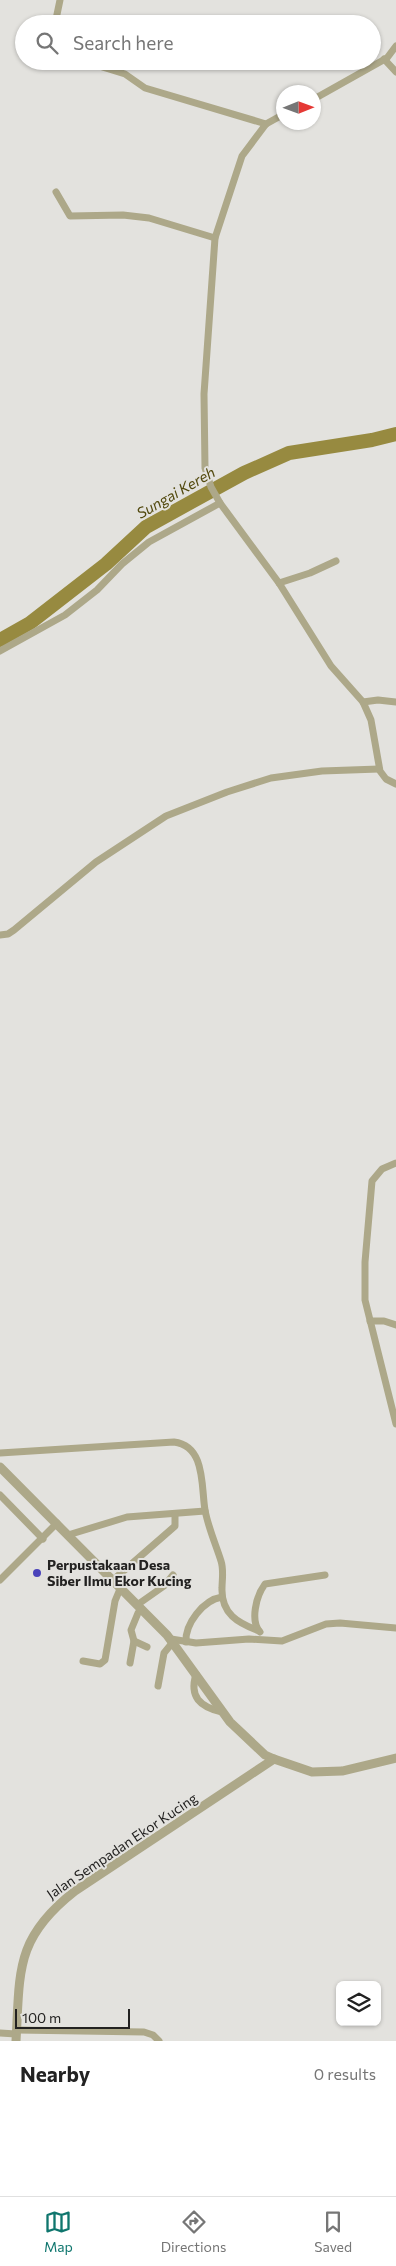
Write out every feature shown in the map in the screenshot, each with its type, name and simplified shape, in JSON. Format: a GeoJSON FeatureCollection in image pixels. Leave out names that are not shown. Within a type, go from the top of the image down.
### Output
{"type":"FeatureCollection","features":[{"type":"Feature","properties":{"kind":"street"},"geometry":{"type":"LineString","coordinates":[[57,15],[60,0]]}},
{"type":"Feature","properties":{"kind":"street"},"geometry":{"type":"LineString","coordinates":[[381,61],[391,54],[396,46]]}},
{"type":"Feature","properties":{"kind":"street"},"geometry":{"type":"LineString","coordinates":[[384,59],[396,72]]}},
{"type":"Feature","properties":{"kind":"street"},"geometry":{"type":"LineString","coordinates":[[112,70],[125,74],[145,88],[266,124]]}},
{"type":"Feature","properties":{"kind":"street"},"geometry":{"type":"LineString","coordinates":[[321,95],[365,70]]}},
{"type":"Feature","properties":{"kind":"street"},"geometry":{"type":"LineString","coordinates":[[276,118],[266,124],[242,156],[215,238],[203,415],[204,460],[210,487],[220,503],[279,583],[331,666],[363,702],[371,720],[379,769],[386,779],[396,784]]}},
{"type":"Feature","properties":{"kind":"street"},"geometry":{"type":"LineString","coordinates":[[56,192],[70,216],[113,215],[149,218],[215,238]]}},
{"type":"Feature","properties":{"kind":"street"},"geometry":{"type":"LineString","coordinates":[[0,651],[65,615],[97,590],[122,564],[149,542],[220,503]]}},
{"type":"Feature","properties":{"kind":"street"},"geometry":{"type":"LineString","coordinates":[[279,583],[310,573],[336,561]]}},
{"type":"Feature","properties":{"kind":"street"},"geometry":{"type":"LineString","coordinates":[[363,702],[378,700],[396,702]]}},
{"type":"Feature","properties":{"kind":"street"},"geometry":{"type":"LineString","coordinates":[[0,935],[8,934],[14,930],[96,862],[166,816],[227,792],[271,778],[322,771],[379,769]]}},
{"type":"Feature","properties":{"kind":"street"},"geometry":{"type":"LineString","coordinates":[[396,1163],[378,1172],[372,1181],[364,1274],[365,1300],[396,1424]]}},
{"type":"Feature","properties":{"kind":"street"},"geometry":{"type":"LineString","coordinates":[[370,1321],[384,1321],[396,1325]]}},
{"type":"Feature","properties":{"kind":"street"},"geometry":{"type":"LineString","coordinates":[[0,1453],[179,1443],[189,1449],[201,1467],[205,1511],[222,1563],[222,1597],[236,1621],[259,1631],[271,1640]]}},
{"type":"Feature","properties":{"kind":"street"},"geometry":{"type":"LineString","coordinates":[[0,1467],[172,1641],[237,1730],[274,1759],[312,1772],[342,1771],[396,1758]]}},
{"type":"Feature","properties":{"kind":"street"},"geometry":{"type":"LineString","coordinates":[[0,1495],[43,1539]]}},
{"type":"Feature","properties":{"kind":"street"},"geometry":{"type":"LineString","coordinates":[[68,1535],[121,1518],[205,1511]]}},
{"type":"Feature","properties":{"kind":"street"},"geometry":{"type":"LineString","coordinates":[[112,1580],[175,1526],[175,1514]]}},
{"type":"Feature","properties":{"kind":"street"},"geometry":{"type":"LineString","coordinates":[[1,1576],[43,1539],[57,1523]]}},
{"type":"Feature","properties":{"kind":"street"},"geometry":{"type":"LineString","coordinates":[[259,1631],[255,1625],[256,1612],[258,1600],[265,1584],[325,1574]]}},
{"type":"Feature","properties":{"kind":"street"},"geometry":{"type":"LineString","coordinates":[[130,1663],[134,1641],[131,1630],[139,1607],[164,1586],[173,1575]]}},
{"type":"Feature","properties":{"kind":"street"},"geometry":{"type":"LineString","coordinates":[[83,1661],[100,1664],[105,1660],[114,1601],[120,1589]]}},
{"type":"Feature","properties":{"kind":"street"},"geometry":{"type":"LineString","coordinates":[[186,1642],[189,1627],[196,1614],[213,1599],[222,1597]]}},
{"type":"Feature","properties":{"kind":"street"},"geometry":{"type":"LineString","coordinates":[[172,1641],[285,1640],[332,1623],[396,1628]]}},
{"type":"Feature","properties":{"kind":"street"},"geometry":{"type":"LineString","coordinates":[[134,1641],[147,1647]]}},
{"type":"Feature","properties":{"kind":"street"},"geometry":{"type":"LineString","coordinates":[[158,1686],[164,1652],[172,1641]]}},
{"type":"Feature","properties":{"kind":"street"},"geometry":{"type":"LineString","coordinates":[[196,1674],[193,1685],[195,1696],[210,1709],[222,1712]]}},
{"type":"Feature","properties":{"kind":"street","name":"Jalan Sempadan Ekor Kucing"},"geometry":{"type":"LineString","coordinates":[[16,2035],[22,1962],[29,1943],[48,1914],[75,1891],[274,1759]]}},
{"type":"Feature","properties":{"kind":"street"},"geometry":{"type":"LineString","coordinates":[[0,2033],[16,2035],[144,2032],[153,2035],[159,2041]]}},
{"type":"Feature","properties":{"kind":"waterway","name":"Sungai Kereh"},"geometry":{"type":"LineString","coordinates":[[0,640],[30,623],[106,564],[146,527],[244,473],[289,453],[372,440],[396,434]]}},
{"type":"Feature","properties":{"kind":"place","name":"Perpustakaan Desa Siber Ilmu Ekor Kucing"},"geometry":{"type":"Point","coordinates":[37,1573]}}]}
